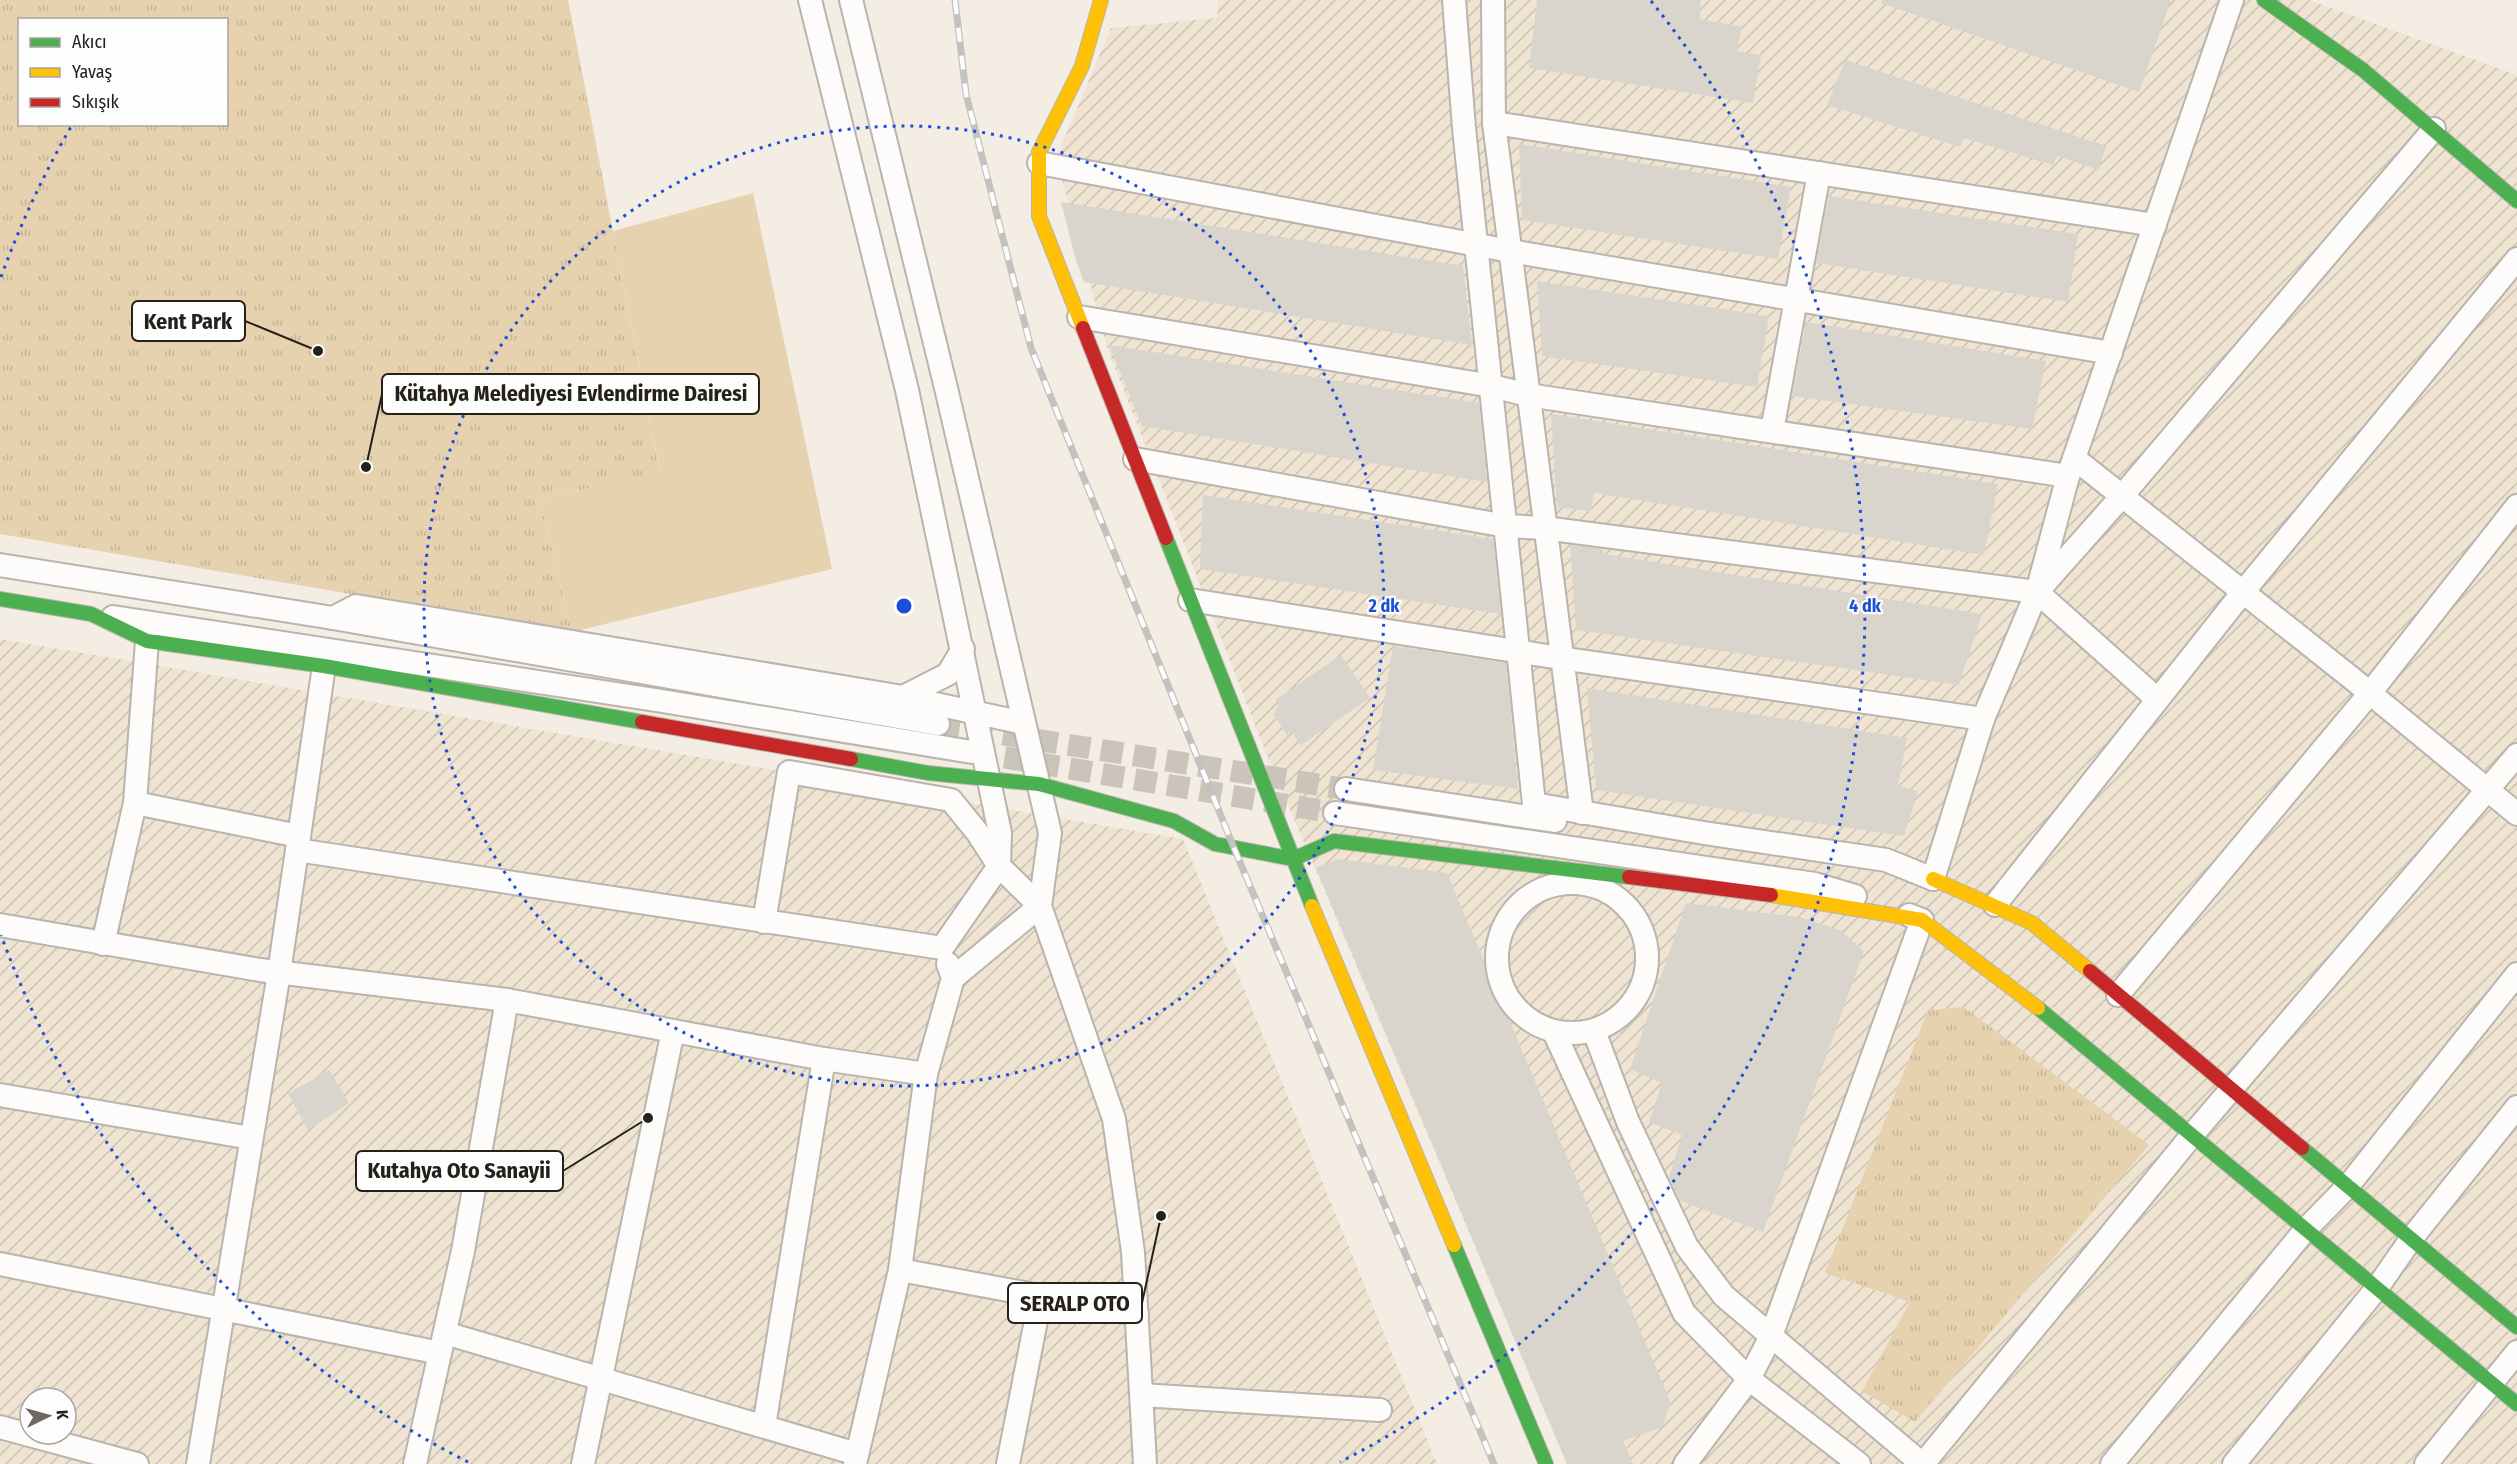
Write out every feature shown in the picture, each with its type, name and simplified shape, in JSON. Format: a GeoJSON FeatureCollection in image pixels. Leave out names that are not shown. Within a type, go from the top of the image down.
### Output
{"type":"FeatureCollection","features":[{"type":"Feature","properties":{"kind":"street"},"geometry":{"type":"LineString","coordinates":[[810,0],[907,390],[1000,833],[999,866],[942,948]]}},
{"type":"Feature","properties":{"kind":"street"},"geometry":{"type":"LineString","coordinates":[[0,1263],[223,1308],[443,1343],[602,1379],[764,1426],[856,1459],[900,1270],[926,1074],[953,978],[1040,906],[1050,833],[852,0]]}},
{"type":"Feature","properties":{"kind":"street"},"geometry":{"type":"LineString","coordinates":[[1101,0],[1082,66],[1039,152],[1039,216],[1293,859],[1546,1464]]}},
{"type":"Feature","properties":{"kind":"street"},"geometry":{"type":"LineString","coordinates":[[1454,0],[1464,128],[1520,651],[1534,804],[1886,861],[1995,905],[2032,923],[2517,1327]]}},
{"type":"Feature","properties":{"kind":"street"},"geometry":{"type":"LineString","coordinates":[[1493,0],[1494,123],[1560,658],[1582,813]]}},
{"type":"Feature","properties":{"kind":"street"},"geometry":{"type":"LineString","coordinates":[[1933,879],[1983,719],[2037,592],[2071,467],[2232,0]]}},
{"type":"Feature","properties":{"kind":"street"},"geometry":{"type":"LineString","coordinates":[[2264,0],[2314,32],[2434,129],[2517,201]]}},
{"type":"Feature","properties":{"kind":"street"},"geometry":{"type":"LineString","coordinates":[[1494,123],[2155,225]]}},
{"type":"Feature","properties":{"kind":"street"},"geometry":{"type":"LineString","coordinates":[[2037,592],[2122,496],[2434,129]]}},
{"type":"Feature","properties":{"kind":"street"},"geometry":{"type":"LineString","coordinates":[[1039,163],[1510,252],[2110,352]]}},
{"type":"Feature","properties":{"kind":"street"},"geometry":{"type":"LineString","coordinates":[[1772,431],[1819,173]]}},
{"type":"Feature","properties":{"kind":"street"},"geometry":{"type":"LineString","coordinates":[[1995,905],[2243,592],[2517,259]]}},
{"type":"Feature","properties":{"kind":"street"},"geometry":{"type":"LineString","coordinates":[[1079,317],[1492,386],[1528,395],[1772,431],[2071,467],[2122,496],[2370,693],[2517,814]]}},
{"type":"Feature","properties":{"kind":"street"},"geometry":{"type":"LineString","coordinates":[[1135,459],[1506,526],[1544,528],[2037,592],[2157,699]]}},
{"type":"Feature","properties":{"kind":"street"},"geometry":{"type":"LineString","coordinates":[[2118,995],[2370,693],[2517,506]]}},
{"type":"Feature","properties":{"kind":"street"},"geometry":{"type":"LineString","coordinates":[[0,565],[333,618],[938,724]]}},
{"type":"Feature","properties":{"kind":"street"},"geometry":{"type":"LineString","coordinates":[[0,599],[662,701],[972,752]]}},
{"type":"Feature","properties":{"kind":"street"},"geometry":{"type":"LineString","coordinates":[[1190,600],[1560,658],[1983,719]]}},
{"type":"Feature","properties":{"kind":"street"},"geometry":{"type":"LineString","coordinates":[[333,618],[356,606],[903,697],[1024,723]]}},
{"type":"Feature","properties":{"kind":"street"},"geometry":{"type":"LineString","coordinates":[[91,614],[147,641],[324,666],[928,773],[1039,784],[1174,821],[1215,844],[1293,859],[1334,841],[1803,899],[1922,920]]}},
{"type":"Feature","properties":{"kind":"street"},"geometry":{"type":"LineString","coordinates":[[103,944],[135,803],[147,641]]}},
{"type":"Feature","properties":{"kind":"street"},"geometry":{"type":"LineString","coordinates":[[903,697],[948,674],[963,649]]}},
{"type":"Feature","properties":{"kind":"street"},"geometry":{"type":"LineString","coordinates":[[198,1464],[279,973],[324,666]]}},
{"type":"Feature","properties":{"kind":"street"},"geometry":{"type":"LineString","coordinates":[[1594,1031],[1628,1122],[1687,1247],[1724,1296],[1922,1464],[2230,1089],[2517,755]]}},
{"type":"Feature","properties":{"kind":"street"},"geometry":{"type":"LineString","coordinates":[[764,922],[789,772],[951,800],[977,832],[999,866],[1040,906],[1114,1119],[1133,1252],[1145,1464]]}},
{"type":"Feature","properties":{"kind":"street"},"geometry":{"type":"LineString","coordinates":[[1346,789],[1933,879]]}},
{"type":"Feature","properties":{"kind":"street"},"geometry":{"type":"LineString","coordinates":[[135,803],[298,843],[764,922],[942,948]]}},
{"type":"Feature","properties":{"kind":"street"},"geometry":{"type":"LineString","coordinates":[[1335,813],[1815,884],[1881,904],[1922,920],[2044,1012],[2517,1404]]}},
{"type":"Feature","properties":{"kind":"street"},"geometry":{"type":"LineString","coordinates":[[1557,883],[1583,883],[1607,891],[1627,906],[1642,928],[1648,953],[1645,978],[1634,1002],[1617,1020],[1594,1031],[1574,1034],[1554,1032],[1530,1022],[1512,1005],[1500,982],[1496,957],[1501,931],[1514,909],[1533,893],[1557,883]]}},
{"type":"Feature","properties":{"kind":"street"},"geometry":{"type":"LineString","coordinates":[[1685,1464],[1749,1379],[1771,1336],[1922,920]]}},
{"type":"Feature","properties":{"kind":"street"},"geometry":{"type":"LineString","coordinates":[[0,925],[279,973],[507,1000],[824,1059],[926,1074]]}},
{"type":"Feature","properties":{"kind":"street"},"geometry":{"type":"LineString","coordinates":[[942,948],[953,978]]}},
{"type":"Feature","properties":{"kind":"street"},"geometry":{"type":"LineString","coordinates":[[2112,1464],[2306,1229],[2348,1186],[2517,974]]}},
{"type":"Feature","properties":{"kind":"street"},"geometry":{"type":"LineString","coordinates":[[415,1464],[464,1251],[507,1000]]}},
{"type":"Feature","properties":{"kind":"street"},"geometry":{"type":"LineString","coordinates":[[583,1464],[673,1031]]}},
{"type":"Feature","properties":{"kind":"street"},"geometry":{"type":"LineString","coordinates":[[1554,1032],[1684,1313],[1749,1379],[1859,1464]]}},
{"type":"Feature","properties":{"kind":"street"},"geometry":{"type":"LineString","coordinates":[[764,1426],[824,1059]]}},
{"type":"Feature","properties":{"kind":"street"},"geometry":{"type":"LineString","coordinates":[[0,1095],[252,1138]]}},
{"type":"Feature","properties":{"kind":"street"},"geometry":{"type":"LineString","coordinates":[[2234,1464],[2377,1288],[2411,1239],[2517,1107]]}},
{"type":"Feature","properties":{"kind":"street"},"geometry":{"type":"LineString","coordinates":[[900,1270],[1137,1314]]}},
{"type":"Feature","properties":{"kind":"street"},"geometry":{"type":"LineString","coordinates":[[1008,1464],[1041,1295]]}},
{"type":"Feature","properties":{"kind":"street"},"geometry":{"type":"LineString","coordinates":[[2426,1464],[2517,1352]]}},
{"type":"Feature","properties":{"kind":"street"},"geometry":{"type":"LineString","coordinates":[[1142,1395],[1380,1410]]}},
{"type":"Feature","properties":{"kind":"street"},"geometry":{"type":"LineString","coordinates":[[0,1427],[136,1464]]}},
{"type":"Feature","properties":{"kind":"shaded area"},"geometry":{"type":"Polygon","coordinates":[[[1218,0],[2309,0],[2517,75],[2517,1464],[1567,1464],[1267,755],[1108,350],[1056,158],[1111,28],[1217,18],[1218,0]]]}},
{"type":"Feature","properties":{"kind":"shaded area"},"geometry":{"type":"Polygon","coordinates":[[[0,639],[1183,839],[1437,1464],[0,1464],[0,639]]]}},
{"type":"Feature","properties":{"kind":"green space"},"geometry":{"type":"Polygon","coordinates":[[[568,0],[660,472],[540,499],[572,632],[0,534],[0,1],[568,0]]]}},
{"type":"Feature","properties":{"kind":"green space"},"geometry":{"type":"Polygon","coordinates":[[[753,193],[832,569],[572,632],[540,499],[660,471],[613,231],[753,193]]]}},
{"type":"Feature","properties":{"kind":"green space"},"geometry":{"type":"Polygon","coordinates":[[[1964,1007],[2149,1145],[1915,1422],[1862,1391],[1910,1302],[1825,1273],[1928,1010],[1964,1007]]]}},
{"type":"Feature","properties":{"kind":"building"},"geometry":{"type":"Polygon","coordinates":[[[1537,0],[1701,0],[1700,19],[1742,27],[1737,51],[1761,55],[1753,103],[1529,68],[1537,0]]]}},
{"type":"Feature","properties":{"kind":"building"},"geometry":{"type":"Polygon","coordinates":[[[1882,0],[2171,0],[2139,92],[1881,3],[1882,0]]]}},
{"type":"Feature","properties":{"kind":"building"},"geometry":{"type":"Polygon","coordinates":[[[1845,60],[2106,146],[2099,170],[2057,156],[2053,165],[1964,138],[1960,147],[1827,105],[1845,60]]]}},
{"type":"Feature","properties":{"kind":"building"},"geometry":{"type":"Polygon","coordinates":[[[1519,144],[1791,187],[1778,259],[1522,220],[1519,144]]]}},
{"type":"Feature","properties":{"kind":"building"},"geometry":{"type":"Polygon","coordinates":[[[1829,196],[2078,234],[2068,302],[1816,263],[1829,196]]]}},
{"type":"Feature","properties":{"kind":"building"},"geometry":{"type":"Polygon","coordinates":[[[1061,202],[1463,266],[1472,345],[1084,282],[1076,261],[1061,202]]]}},
{"type":"Feature","properties":{"kind":"building"},"geometry":{"type":"Polygon","coordinates":[[[1537,281],[1769,316],[1757,387],[1542,356],[1537,281]]]}},
{"type":"Feature","properties":{"kind":"building"},"geometry":{"type":"Polygon","coordinates":[[[1806,322],[2046,361],[2032,429],[1792,396],[1806,322]]]}},
{"type":"Feature","properties":{"kind":"building"},"geometry":{"type":"Polygon","coordinates":[[[1109,345],[1479,403],[1487,482],[1142,426],[1109,345]]]}},
{"type":"Feature","properties":{"kind":"building"},"geometry":{"type":"Polygon","coordinates":[[[1551,414],[1998,484],[1984,555],[1594,493],[1591,511],[1557,507],[1551,414]]]}},
{"type":"Feature","properties":{"kind":"building"},"geometry":{"type":"Polygon","coordinates":[[[1203,495],[1493,539],[1501,614],[1200,569],[1203,495]]]}},
{"type":"Feature","properties":{"kind":"building"},"geometry":{"type":"Polygon","coordinates":[[[1570,545],[1603,549],[1604,554],[1982,614],[1959,685],[1576,630],[1570,545]]]}},
{"type":"Feature","properties":{"kind":"building"},"geometry":{"type":"Polygon","coordinates":[[[1393,646],[1506,663],[1518,789],[1373,770],[1393,646]]]}},
{"type":"Feature","properties":{"kind":"building"},"geometry":{"type":"Polygon","coordinates":[[[1341,655],[1370,698],[1301,745],[1292,732],[1287,735],[1273,714],[1279,705],[1275,700],[1341,655]]]}},
{"type":"Feature","properties":{"kind":"building"},"geometry":{"type":"Polygon","coordinates":[[[1587,688],[1907,738],[1898,786],[1918,791],[1904,836],[1596,790],[1587,688]]]}},
{"type":"Feature","properties":{"kind":"building"},"geometry":{"type":"Polygon","coordinates":[[[1337,859],[1447,873],[1670,1401],[1663,1427],[1623,1441],[1633,1464],[1567,1464],[1316,868],[1337,859]]]}},
{"type":"Feature","properties":{"kind":"building"},"geometry":{"type":"Polygon","coordinates":[[[1686,903],[1799,917],[1840,930],[1864,951],[1763,1232],[1681,1201],[1669,1178],[1682,1135],[1649,1122],[1662,1083],[1630,1069],[1686,903]]]}},
{"type":"Feature","properties":{"kind":"building"},"geometry":{"type":"Polygon","coordinates":[[[329,1070],[349,1103],[308,1130],[288,1094],[329,1070]]]}},
{"type":"Feature","properties":{"kind":"tunnel"},"geometry":{"type":"LineString","coordinates":[[938,724],[1346,789]]}},
{"type":"Feature","properties":{"kind":"tunnel"},"geometry":{"type":"LineString","coordinates":[[972,752],[1335,813]]}},
{"type":"Feature","properties":{"kind":"railway"},"geometry":{"type":"LineString","coordinates":[[955,0],[966,94],[1031,348],[1234,848],[1494,1464]]}},
{"type":"Feature","properties":{"kind":"traffic: fast"},"geometry":{"type":"LineString","coordinates":[[2264,0],[2363,70],[2517,201]]}},
{"type":"Feature","properties":{"kind":"traffic: fast"},"geometry":{"type":"LineString","coordinates":[[1166,538],[1312,906]]}},
{"type":"Feature","properties":{"kind":"traffic: fast"},"geometry":{"type":"LineString","coordinates":[[0,599],[91,614],[147,641],[324,666],[642,722]]}},
{"type":"Feature","properties":{"kind":"traffic: fast"},"geometry":{"type":"LineString","coordinates":[[851,759],[928,773],[1039,784],[1174,821],[1215,844],[1293,859],[1334,841],[1629,877]]}},
{"type":"Feature","properties":{"kind":"traffic: fast"},"geometry":{"type":"LineString","coordinates":[[2038,1008],[2517,1404]]}},
{"type":"Feature","properties":{"kind":"traffic: fast"},"geometry":{"type":"LineString","coordinates":[[2302,1148],[2517,1327]]}},
{"type":"Feature","properties":{"kind":"traffic: fast"},"geometry":{"type":"LineString","coordinates":[[1454,1245],[1546,1464]]}},
{"type":"Feature","properties":{"kind":"traffic: slow"},"geometry":{"type":"LineString","coordinates":[[1083,328],[1039,216],[1039,152],[1082,66],[1101,0]]}},
{"type":"Feature","properties":{"kind":"traffic: slow"},"geometry":{"type":"LineString","coordinates":[[1933,879],[2032,923],[2090,971]]}},
{"type":"Feature","properties":{"kind":"traffic: slow"},"geometry":{"type":"LineString","coordinates":[[1771,895],[1922,920],[2038,1008]]}},
{"type":"Feature","properties":{"kind":"traffic: slow"},"geometry":{"type":"LineString","coordinates":[[1312,906],[1454,1245]]}},
{"type":"Feature","properties":{"kind":"traffic: jam"},"geometry":{"type":"LineString","coordinates":[[1083,328],[1166,538]]}},
{"type":"Feature","properties":{"kind":"traffic: jam"},"geometry":{"type":"LineString","coordinates":[[642,722],[851,759]]}},
{"type":"Feature","properties":{"kind":"traffic: jam"},"geometry":{"type":"LineString","coordinates":[[1629,877],[1771,895]]}},
{"type":"Feature","properties":{"kind":"traffic: jam"},"geometry":{"type":"LineString","coordinates":[[2090,971],[2302,1148]]}},
{"type":"Feature","properties":{"kind":"place","name":"Kent Park"},"geometry":{"type":"Point","coordinates":[318,351]}},
{"type":"Feature","properties":{"kind":"place","name":"Kütahya Melediyesi Evlendirme Dairesi"},"geometry":{"type":"Point","coordinates":[366,467]}},
{"type":"Feature","properties":{"kind":"place","name":"Kutahya Oto Sanayii"},"geometry":{"type":"Point","coordinates":[648,1118]}},
{"type":"Feature","properties":{"kind":"place","name":"SERALP OTO"},"geometry":{"type":"Point","coordinates":[1161,1216]}}]}
